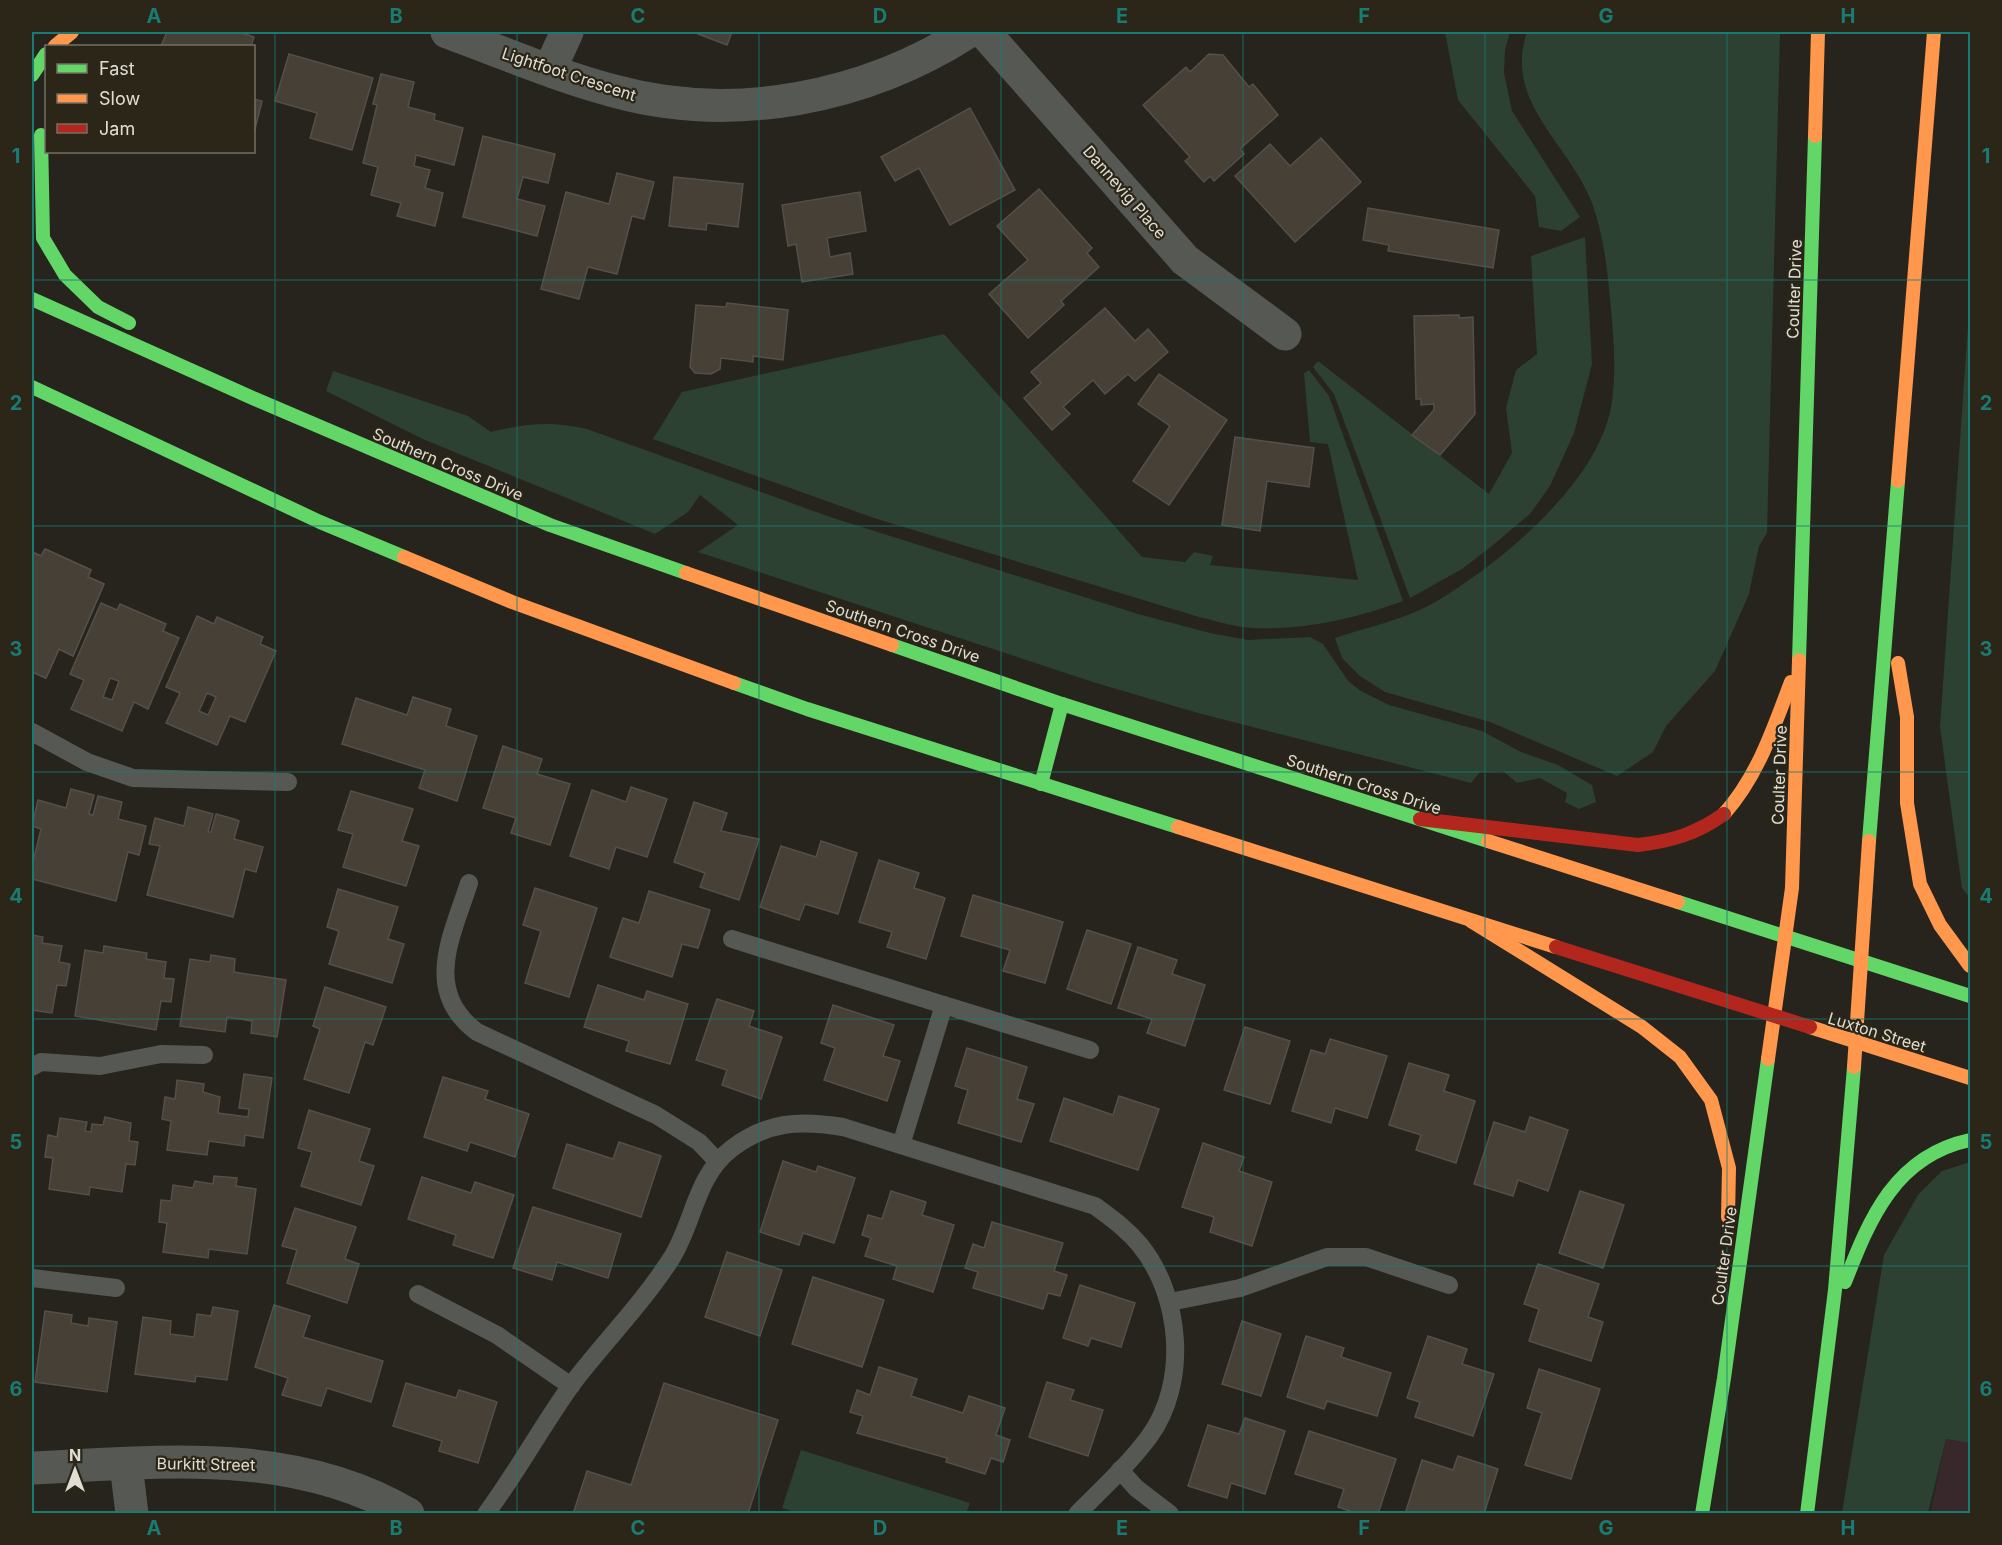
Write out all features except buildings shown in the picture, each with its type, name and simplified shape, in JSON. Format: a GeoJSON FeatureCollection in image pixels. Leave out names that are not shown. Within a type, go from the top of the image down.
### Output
{"type":"FeatureCollection","features":[{"type":"Feature","properties":{"kind":"main road"},"geometry":{"type":"LineString","coordinates":[[56,45],[73,32]]}},
{"type":"Feature","properties":{"kind":"main road","name":"Coulter Drive"},"geometry":{"type":"LineString","coordinates":[[1702,1514],[1724,1378],[1792,888],[1818,32]]}},
{"type":"Feature","properties":{"kind":"main road"},"geometry":{"type":"LineString","coordinates":[[1807,1514],[1832,1317],[1856,1043],[1908,338],[1934,32]]}},
{"type":"Feature","properties":{"kind":"main road"},"geometry":{"type":"LineString","coordinates":[[32,75],[45,56]]}},
{"type":"Feature","properties":{"kind":"main road"},"geometry":{"type":"LineString","coordinates":[[32,153],[45,125]]}},
{"type":"Feature","properties":{"kind":"main road"},"geometry":{"type":"LineString","coordinates":[[41,135],[43,238],[65,275],[98,307],[140,328]]}},
{"type":"Feature","properties":{"kind":"main road","name":"Southern Cross Drive"},"geometry":{"type":"LineString","coordinates":[[32,299],[255,399],[550,525],[1062,704],[1785,936]]}},
{"type":"Feature","properties":{"kind":"main road"},"geometry":{"type":"LineString","coordinates":[[192,355],[255,399]]}},
{"type":"Feature","properties":{"kind":"main road"},"geometry":{"type":"LineString","coordinates":[[32,387],[320,522],[512,602],[807,709],[1774,1017]]}},
{"type":"Feature","properties":{"kind":"main road"},"geometry":{"type":"LineString","coordinates":[[1889,614],[1906,717],[1906,803],[1920,884],[1940,925],[1971,966]]}},
{"type":"Feature","properties":{"kind":"main road"},"geometry":{"type":"LineString","coordinates":[[1420,819],[1638,845],[1666,844],[1700,831],[1731,809],[1749,786],[1800,660]]}},
{"type":"Feature","properties":{"kind":"main road"},"geometry":{"type":"LineString","coordinates":[[1041,784],[1062,704]]}},
{"type":"Feature","properties":{"kind":"main road"},"geometry":{"type":"LineString","coordinates":[[1470,921],[1642,1028],[1680,1057],[1711,1100],[1729,1167],[1728,1226]]}},
{"type":"Feature","properties":{"kind":"main road"},"geometry":{"type":"LineString","coordinates":[[1785,936],[1971,996]]}},
{"type":"Feature","properties":{"kind":"main road","name":"Luxton Street"},"geometry":{"type":"LineString","coordinates":[[1774,1017],[1971,1078]]}},
{"type":"Feature","properties":{"kind":"main road"},"geometry":{"type":"LineString","coordinates":[[1832,1317],[1870,1220],[1897,1182],[1932,1154],[1971,1140]]}},
{"type":"Feature","properties":{"kind":"main road"},"geometry":{"type":"LineString","coordinates":[[1724,1378],[1727,1249]]}},
{"type":"Feature","properties":{"kind":"street","name":"Lightfoot Crescent"},"geometry":{"type":"LineString","coordinates":[[447,32],[614,91],[688,104],[764,104],[801,99],[874,80],[945,46],[968,32]]}},
{"type":"Feature","properties":{"kind":"street"},"geometry":{"type":"LineString","coordinates":[[550,69],[567,32]]}},
{"type":"Feature","properties":{"kind":"street","name":"Dannevig Place"},"geometry":{"type":"LineString","coordinates":[[984,32],[1185,260],[1285,333]]}},
{"type":"Feature","properties":{"kind":"street","name":"Burkitt Street"},"geometry":{"type":"LineString","coordinates":[[32,1468],[181,1461],[255,1464],[327,1479],[408,1514]]}},
{"type":"Feature","properties":{"kind":"street"},"geometry":{"type":"LineString","coordinates":[[126,1464],[132,1514]]}},
{"type":"Feature","properties":{"kind":"lane"},"geometry":{"type":"LineString","coordinates":[[32,732],[87,762],[133,778],[288,782]]}},
{"type":"Feature","properties":{"kind":"lane"},"geometry":{"type":"LineString","coordinates":[[469,883],[444,963],[446,995],[462,1021],[477,1032],[656,1115],[699,1142],[717,1161]]}},
{"type":"Feature","properties":{"kind":"lane"},"geometry":{"type":"LineString","coordinates":[[732,939],[1090,1050]]}},
{"type":"Feature","properties":{"kind":"lane"},"geometry":{"type":"LineString","coordinates":[[901,1145],[944,1005]]}},
{"type":"Feature","properties":{"kind":"lane"},"geometry":{"type":"LineString","coordinates":[[32,1067],[41,1062],[100,1066],[161,1054],[204,1055]]}},
{"type":"Feature","properties":{"kind":"lane"},"geometry":{"type":"LineString","coordinates":[[486,1514],[571,1386],[640,1303],[672,1257],[706,1175],[717,1161],[733,1147],[768,1128],[806,1121],[843,1127],[1095,1206],[1127,1230],[1152,1262],[1170,1302],[1174,1335],[1173,1371],[1169,1394],[1149,1436],[1077,1514]]}},
{"type":"Feature","properties":{"kind":"lane"},"geometry":{"type":"LineString","coordinates":[[1170,1302],[1240,1288],[1327,1257],[1366,1257],[1449,1285]]}},
{"type":"Feature","properties":{"kind":"lane"},"geometry":{"type":"LineString","coordinates":[[32,1278],[116,1288]]}},
{"type":"Feature","properties":{"kind":"lane"},"geometry":{"type":"LineString","coordinates":[[418,1294],[497,1335],[571,1386]]}},
{"type":"Feature","properties":{"kind":"lane"},"geometry":{"type":"LineString","coordinates":[[1120,1470],[1136,1488],[1170,1514]]}},
{"type":"Feature","properties":{"kind":"shaded area"},"geometry":{"type":"Polygon","coordinates":[[[1946,1439],[1970,1443],[1970,1513],[1930,1514],[1946,1439]]]}},
{"type":"Feature","properties":{"kind":"green space"},"geometry":{"type":"Polygon","coordinates":[[[1445,32],[1510,32],[1505,50],[1504,73],[1512,111],[1580,217],[1561,231],[1539,227],[1535,196],[1458,100],[1445,32]]]}},
{"type":"Feature","properties":{"kind":"green space"},"geometry":{"type":"Polygon","coordinates":[[[1527,32],[1780,32],[1767,533],[1759,546],[1749,594],[1715,671],[1666,726],[1653,752],[1617,776],[1490,722],[1385,692],[1360,676],[1342,658],[1335,638],[1400,618],[1425,607],[1490,564],[1545,516],[1569,489],[1590,460],[1604,431],[1612,401],[1614,356],[1602,242],[1592,203],[1582,181],[1531,101],[1524,80],[1522,57],[1527,32]]]}},
{"type":"Feature","properties":{"kind":"green space"},"geometry":{"type":"Polygon","coordinates":[[[1585,237],[1592,364],[1574,433],[1550,486],[1530,514],[1492,546],[1462,569],[1410,598],[1334,394],[1313,367],[1318,361],[1489,494],[1512,453],[1506,408],[1516,370],[1537,354],[1531,256],[1585,237]]]}},
{"type":"Feature","properties":{"kind":"green space"},"geometry":{"type":"Polygon","coordinates":[[[1970,297],[1970,898],[1962,888],[1940,727],[1970,297]]]}},
{"type":"Feature","properties":{"kind":"green space"},"geometry":{"type":"Polygon","coordinates":[[[944,334],[1142,557],[1185,562],[1194,552],[1213,556],[1210,565],[1358,580],[1328,444],[1310,442],[1304,373],[1309,370],[1329,396],[1403,601],[1348,618],[1311,625],[1253,628],[1232,625],[874,518],[653,439],[682,392],[944,334]]]}},
{"type":"Feature","properties":{"kind":"green space"},"geometry":{"type":"Polygon","coordinates":[[[333,371],[468,416],[491,432],[539,424],[587,429],[830,517],[1138,614],[1210,633],[1248,640],[1310,637],[1323,644],[1348,681],[1361,691],[1389,705],[1482,731],[1521,752],[1558,765],[1592,785],[1596,802],[1579,809],[1565,802],[1567,793],[1540,778],[1517,783],[1503,771],[1480,772],[1471,783],[1198,713],[1096,683],[698,552],[738,525],[700,495],[688,512],[655,534],[425,440],[326,391],[333,371]]]}},
{"type":"Feature","properties":{"kind":"green space"},"geometry":{"type":"Polygon","coordinates":[[[1970,1162],[1970,1443],[1946,1439],[1928,1513],[1842,1513],[1884,1255],[1918,1195],[1942,1171],[1970,1162]]]}},
{"type":"Feature","properties":{"kind":"green space"},"geometry":{"type":"Polygon","coordinates":[[[801,1450],[970,1503],[966,1513],[801,1514],[782,1508],[801,1450]]]}},
{"type":"Feature","properties":{"kind":"traffic: fast"},"geometry":{"type":"LineString","coordinates":[[32,75],[45,56]]}},
{"type":"Feature","properties":{"kind":"traffic: fast"},"geometry":{"type":"LineString","coordinates":[[41,135],[43,238],[65,275],[98,307],[129,323]]}},
{"type":"Feature","properties":{"kind":"traffic: fast"},"geometry":{"type":"LineString","coordinates":[[1799,660],[1815,136]]}},
{"type":"Feature","properties":{"kind":"traffic: fast"},"geometry":{"type":"LineString","coordinates":[[32,299],[255,399],[550,525],[686,573]]}},
{"type":"Feature","properties":{"kind":"traffic: fast"},"geometry":{"type":"LineString","coordinates":[[32,387],[320,522],[404,557]]}},
{"type":"Feature","properties":{"kind":"traffic: fast"},"geometry":{"type":"LineString","coordinates":[[1869,841],[1898,481]]}},
{"type":"Feature","properties":{"kind":"traffic: fast"},"geometry":{"type":"LineString","coordinates":[[892,645],[1062,704],[1488,841]]}},
{"type":"Feature","properties":{"kind":"traffic: fast"},"geometry":{"type":"LineString","coordinates":[[734,683],[807,709],[1178,827]]}},
{"type":"Feature","properties":{"kind":"traffic: fast"},"geometry":{"type":"LineString","coordinates":[[1041,784],[1062,704]]}},
{"type":"Feature","properties":{"kind":"traffic: fast"},"geometry":{"type":"LineString","coordinates":[[1678,902],[1970,996]]}},
{"type":"Feature","properties":{"kind":"traffic: fast"},"geometry":{"type":"LineString","coordinates":[[1702,1514],[1724,1378],[1768,1059]]}},
{"type":"Feature","properties":{"kind":"traffic: fast"},"geometry":{"type":"LineString","coordinates":[[1807,1514],[1835,1290],[1854,1067]]}},
{"type":"Feature","properties":{"kind":"traffic: fast"},"geometry":{"type":"LineString","coordinates":[[1845,1282],[1876,1213],[1904,1175],[1922,1160],[1944,1148],[1970,1140]]}},
{"type":"Feature","properties":{"kind":"traffic: slow"},"geometry":{"type":"LineString","coordinates":[[56,45],[72,32]]}},
{"type":"Feature","properties":{"kind":"traffic: slow"},"geometry":{"type":"LineString","coordinates":[[1815,136],[1818,32]]}},
{"type":"Feature","properties":{"kind":"traffic: slow"},"geometry":{"type":"LineString","coordinates":[[1898,481],[1934,32]]}},
{"type":"Feature","properties":{"kind":"traffic: slow"},"geometry":{"type":"LineString","coordinates":[[404,557],[512,602],[734,683]]}},
{"type":"Feature","properties":{"kind":"traffic: slow"},"geometry":{"type":"LineString","coordinates":[[686,573],[892,645]]}},
{"type":"Feature","properties":{"kind":"traffic: slow"},"geometry":{"type":"LineString","coordinates":[[1768,1059],[1792,888],[1799,660]]}},
{"type":"Feature","properties":{"kind":"traffic: slow"},"geometry":{"type":"LineString","coordinates":[[1898,663],[1907,717],[1907,803],[1920,884],[1940,925],[1970,966]]}},
{"type":"Feature","properties":{"kind":"traffic: slow"},"geometry":{"type":"LineString","coordinates":[[1724,814],[1755,768],[1791,682]]}},
{"type":"Feature","properties":{"kind":"traffic: slow"},"geometry":{"type":"LineString","coordinates":[[1178,827],[1556,947]]}},
{"type":"Feature","properties":{"kind":"traffic: slow"},"geometry":{"type":"LineString","coordinates":[[1488,841],[1678,902]]}},
{"type":"Feature","properties":{"kind":"traffic: slow"},"geometry":{"type":"LineString","coordinates":[[1854,1067],[1869,841]]}},
{"type":"Feature","properties":{"kind":"traffic: slow"},"geometry":{"type":"LineString","coordinates":[[1471,921],[1642,1027],[1680,1057],[1711,1100],[1729,1168],[1728,1217]]}},
{"type":"Feature","properties":{"kind":"traffic: slow"},"geometry":{"type":"LineString","coordinates":[[1810,1027],[1970,1078]]}},
{"type":"Feature","properties":{"kind":"traffic: jam"},"geometry":{"type":"LineString","coordinates":[[1420,819],[1638,845],[1683,836],[1704,827],[1724,814]]}},
{"type":"Feature","properties":{"kind":"traffic: jam"},"geometry":{"type":"LineString","coordinates":[[1556,947],[1810,1027]]}}]}
